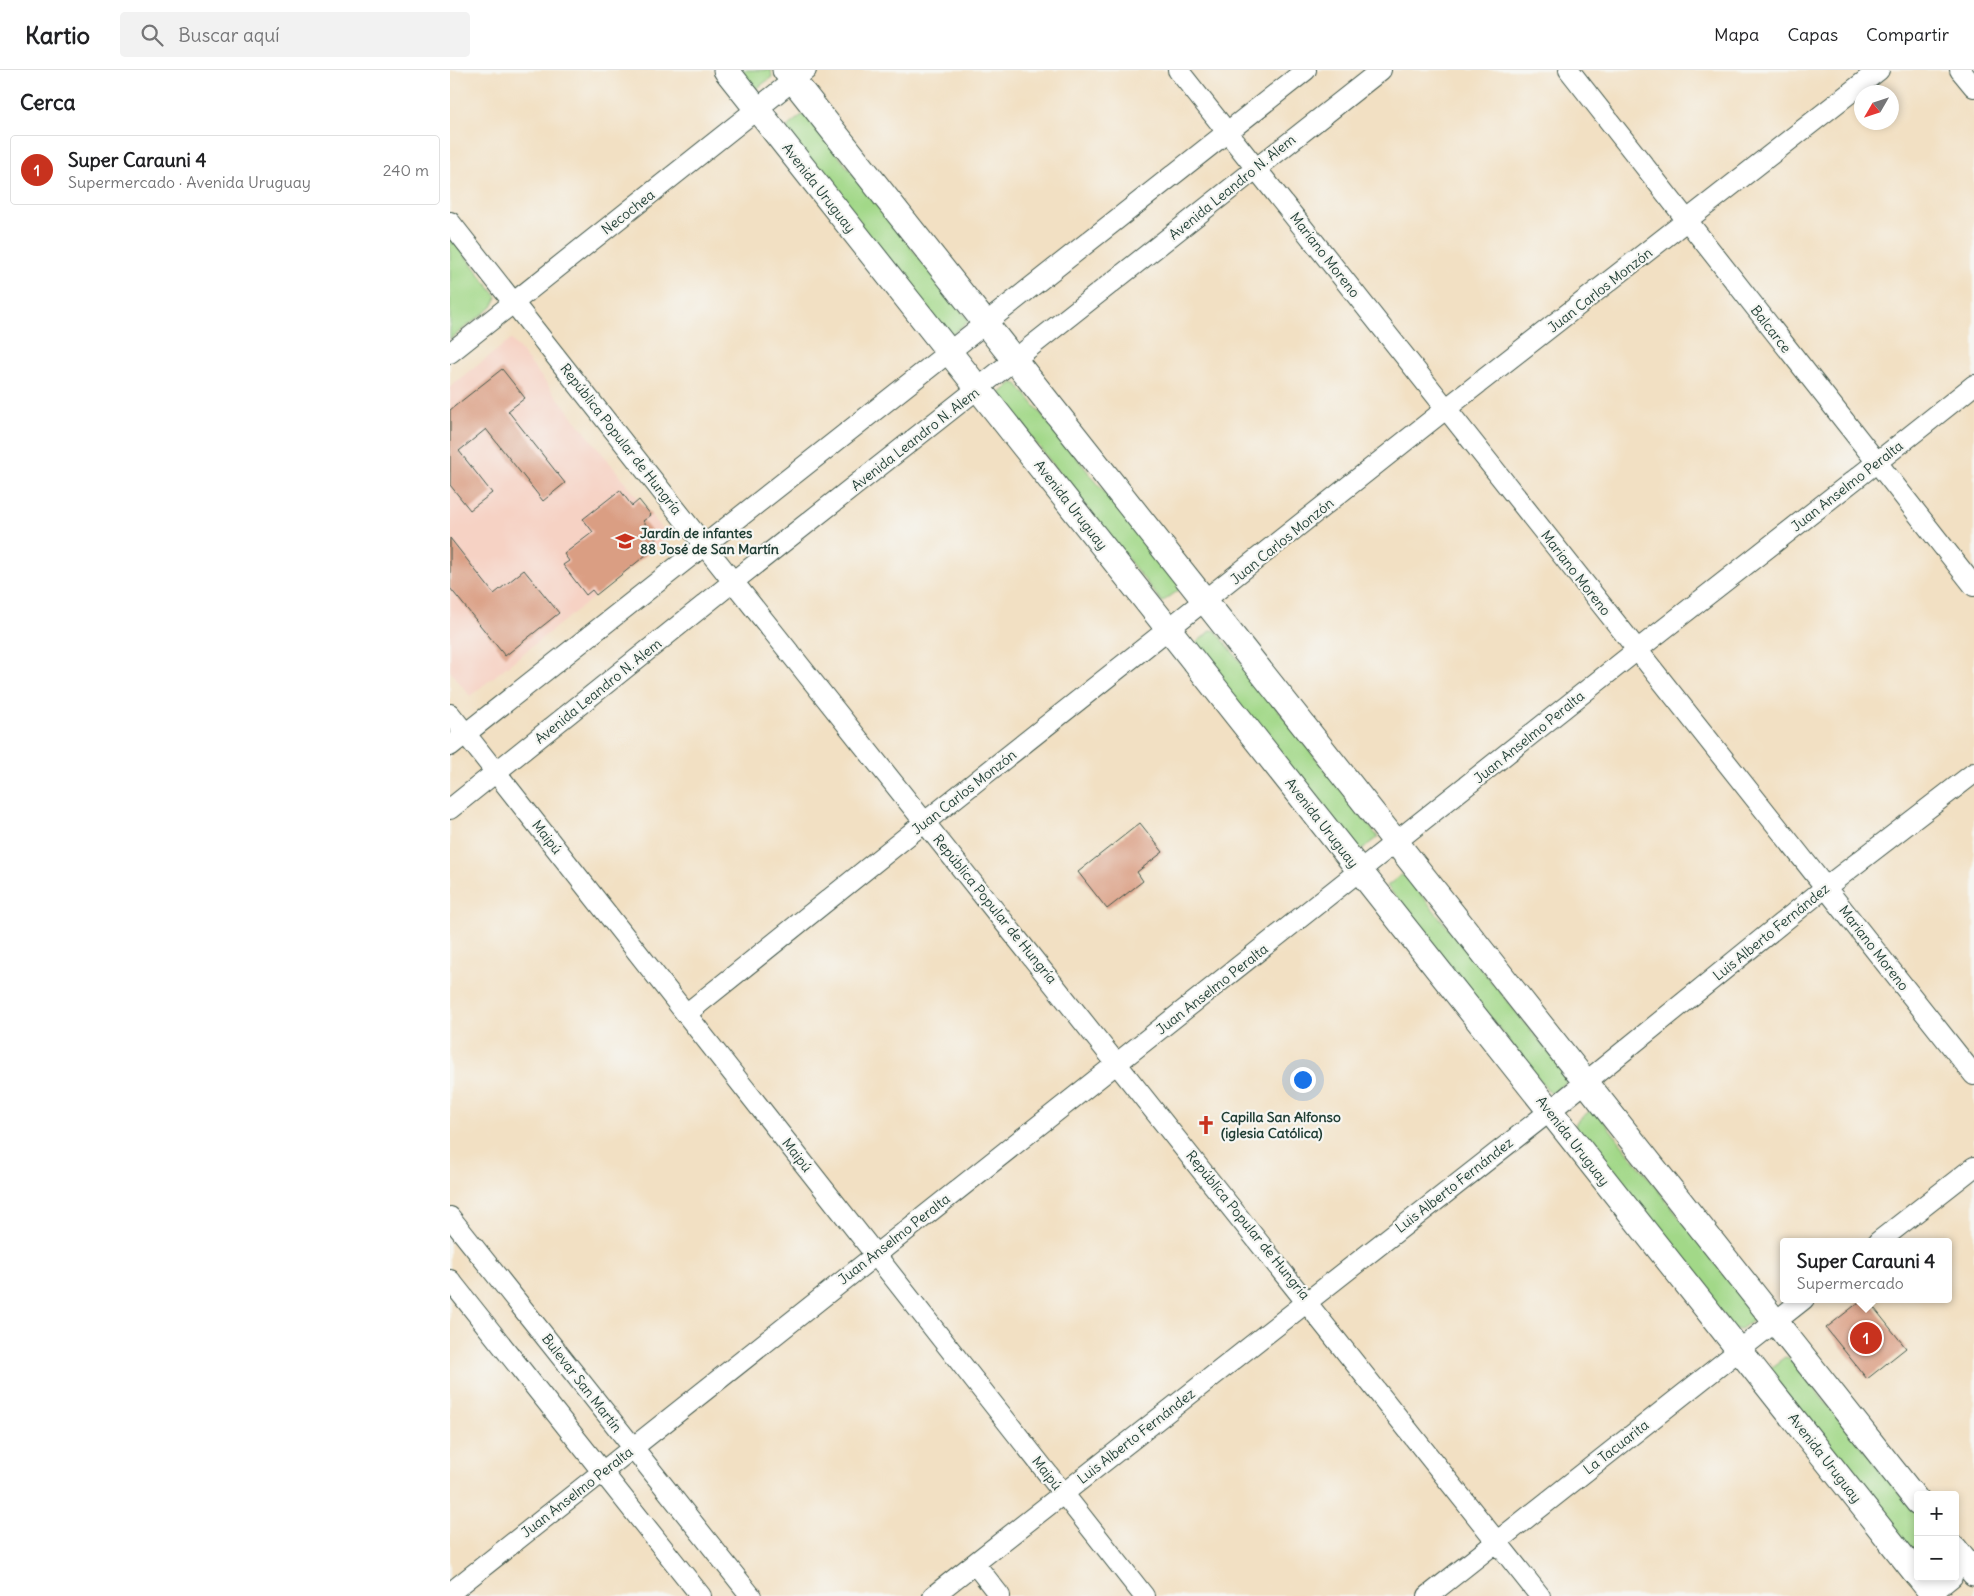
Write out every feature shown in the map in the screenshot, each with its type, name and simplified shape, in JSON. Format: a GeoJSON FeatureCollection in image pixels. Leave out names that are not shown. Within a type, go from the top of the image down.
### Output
{"type":"FeatureCollection","features":[{"type":"Feature","properties":{"kind":"street","name":"Avenida Uruguay"},"geometry":{"type":"LineString","coordinates":[[726,70],[1926,1588]]}},
{"type":"Feature","properties":{"kind":"street","name":"Mariano Moreno"},"geometry":{"type":"LineString","coordinates":[[1178,70],[1974,1075]]}},
{"type":"Feature","properties":{"kind":"street"},"geometry":{"type":"LineString","coordinates":[[458,740],[1306,70]]}},
{"type":"Feature","properties":{"kind":"street","name":"Avenida Leandro N. Alem"},"geometry":{"type":"LineString","coordinates":[[450,810],[734,581],[1015,361],[1380,70]]}},
{"type":"Feature","properties":{"kind":"street","name":"Balcarce"},"geometry":{"type":"LineString","coordinates":[[1569,70],[1974,586]]}},
{"type":"Feature","properties":{"kind":"street","name":"Juan Carlos Monzón"},"geometry":{"type":"LineString","coordinates":[[686,1014],[1447,408],[1879,70]]}},
{"type":"Feature","properties":{"kind":"street"},"geometry":{"type":"LineString","coordinates":[[1960,70],[1974,88]]}},
{"type":"Feature","properties":{"kind":"street","name":"Necochea"},"geometry":{"type":"LineString","coordinates":[[450,353],[757,109],[795,73]]}},
{"type":"Feature","properties":{"kind":"street"},"geometry":{"type":"LineString","coordinates":[[795,73],[985,323],[1914,1497]]}},
{"type":"Feature","properties":{"kind":"street","name":"República Popular de Hungría"},"geometry":{"type":"LineString","coordinates":[[450,222],[704,545],[1308,1300],[1540,1596]]}},
{"type":"Feature","properties":{"kind":"street","name":"Juan Anselmo Peralta"},"geometry":{"type":"LineString","coordinates":[[450,1593],[602,1472],[634,1449],[875,1254],[1397,844],[1637,651],[1974,385]]}},
{"type":"Feature","properties":{"kind":"street","name":"Maipú"},"geometry":{"type":"LineString","coordinates":[[450,714],[458,740],[496,772],[1144,1596]]}},
{"type":"Feature","properties":{"kind":"street","name":"Luis Alberto Fernández"},"geometry":{"type":"LineString","coordinates":[[933,1596],[1550,1111],[1826,887],[1974,773]]}},
{"type":"Feature","properties":{"kind":"street"},"geometry":{"type":"LineString","coordinates":[[1883,1238],[1974,1167]]}},
{"type":"Feature","properties":{"kind":"street","name":"Bulevar San Martín"},"geometry":{"type":"LineString","coordinates":[[450,1217],[751,1596]]}},
{"type":"Feature","properties":{"kind":"street"},"geometry":{"type":"LineString","coordinates":[[450,1280],[701,1596]]}},
{"type":"Feature","properties":{"kind":"street","name":"La Tacuarita"},"geometry":{"type":"LineString","coordinates":[[1428,1596],[1799,1303]]}},
{"type":"Feature","properties":{"kind":"street"},"geometry":{"type":"LineString","coordinates":[[974,1564],[1000,1596]]}},
{"type":"Feature","properties":{"kind":"street"},"geometry":{"type":"LineString","coordinates":[[1926,1588],[1963,1567]]}},
{"type":"Feature","properties":{"kind":"shaded area"},"geometry":{"type":"Polygon","coordinates":[[[511,339],[669,537],[470,696],[450,671],[450,387],[511,339]]]}},
{"type":"Feature","properties":{"kind":"green space"},"geometry":{"type":"Polygon","coordinates":[[[734,70],[771,70],[772,77],[756,89],[734,70]]]}},
{"type":"Feature","properties":{"kind":"green space"},"geometry":{"type":"Polygon","coordinates":[[[802,115],[807,116],[969,321],[952,334],[945,333],[786,133],[788,126],[802,115]]]}},
{"type":"Feature","properties":{"kind":"green space"},"geometry":{"type":"Polygon","coordinates":[[[450,236],[497,297],[492,307],[450,339],[450,236]]]}},
{"type":"Feature","properties":{"kind":"green space"},"geometry":{"type":"Polygon","coordinates":[[[1012,383],[1017,384],[1178,583],[1179,590],[1162,602],[998,395],[1012,383]]]}},
{"type":"Feature","properties":{"kind":"green space"},"geometry":{"type":"Polygon","coordinates":[[[1212,630],[1216,631],[1378,837],[1361,850],[1354,849],[1195,649],[1197,642],[1212,630]]]}},
{"type":"Feature","properties":{"kind":"green space"},"geometry":{"type":"Polygon","coordinates":[[[1401,875],[1406,876],[1567,1075],[1568,1081],[1551,1094],[1387,886],[1401,875]]]}},
{"type":"Feature","properties":{"kind":"green space"},"geometry":{"type":"Polygon","coordinates":[[[1591,1110],[1596,1111],[1757,1317],[1741,1329],[1734,1329],[1575,1128],[1576,1122],[1591,1110]]]}},
{"type":"Feature","properties":{"kind":"green space"},"geometry":{"type":"Polygon","coordinates":[[[1785,1357],[1789,1358],[1914,1511],[1914,1558],[1769,1375],[1770,1368],[1785,1357]]]}},
{"type":"Feature","properties":{"kind":"building"},"geometry":{"type":"Polygon","coordinates":[[[502,369],[525,398],[508,411],[565,483],[543,501],[486,429],[459,451],[492,493],[470,510],[450,485],[450,410],[502,369]]]}},
{"type":"Feature","properties":{"kind":"building"},"geometry":{"type":"Polygon","coordinates":[[[620,490],[632,506],[639,500],[651,515],[643,521],[657,538],[642,550],[646,555],[596,595],[592,590],[586,595],[563,565],[569,561],[564,554],[593,532],[583,519],[620,490]]]}},
{"type":"Feature","properties":{"kind":"building"},"geometry":{"type":"Polygon","coordinates":[[[450,538],[494,594],[524,570],[559,613],[505,656],[450,588],[450,538]]]}},
{"type":"Feature","properties":{"kind":"building"},"geometry":{"type":"Polygon","coordinates":[[[1140,823],[1163,852],[1137,872],[1143,881],[1107,909],[1078,872],[1140,823]]]}},
{"type":"Feature","properties":{"kind":"building"},"geometry":{"type":"Polygon","coordinates":[[[1858,1303],[1870,1303],[1906,1348],[1867,1379],[1826,1328],[1858,1303]]]}},
{"type":"Feature","properties":{"kind":"place","name":"Jardín de infantes 88 José de San Martín"},"geometry":{"type":"Point","coordinates":[625,541]}},
{"type":"Feature","properties":{"kind":"place","name":"Capilla San Alfonso (iglesia Católica)"},"geometry":{"type":"Point","coordinates":[1206,1125]}},
{"type":"Feature","properties":{"kind":"place","name":"Super Carauni 4"},"geometry":{"type":"Point","coordinates":[1866,1338]}}]}
